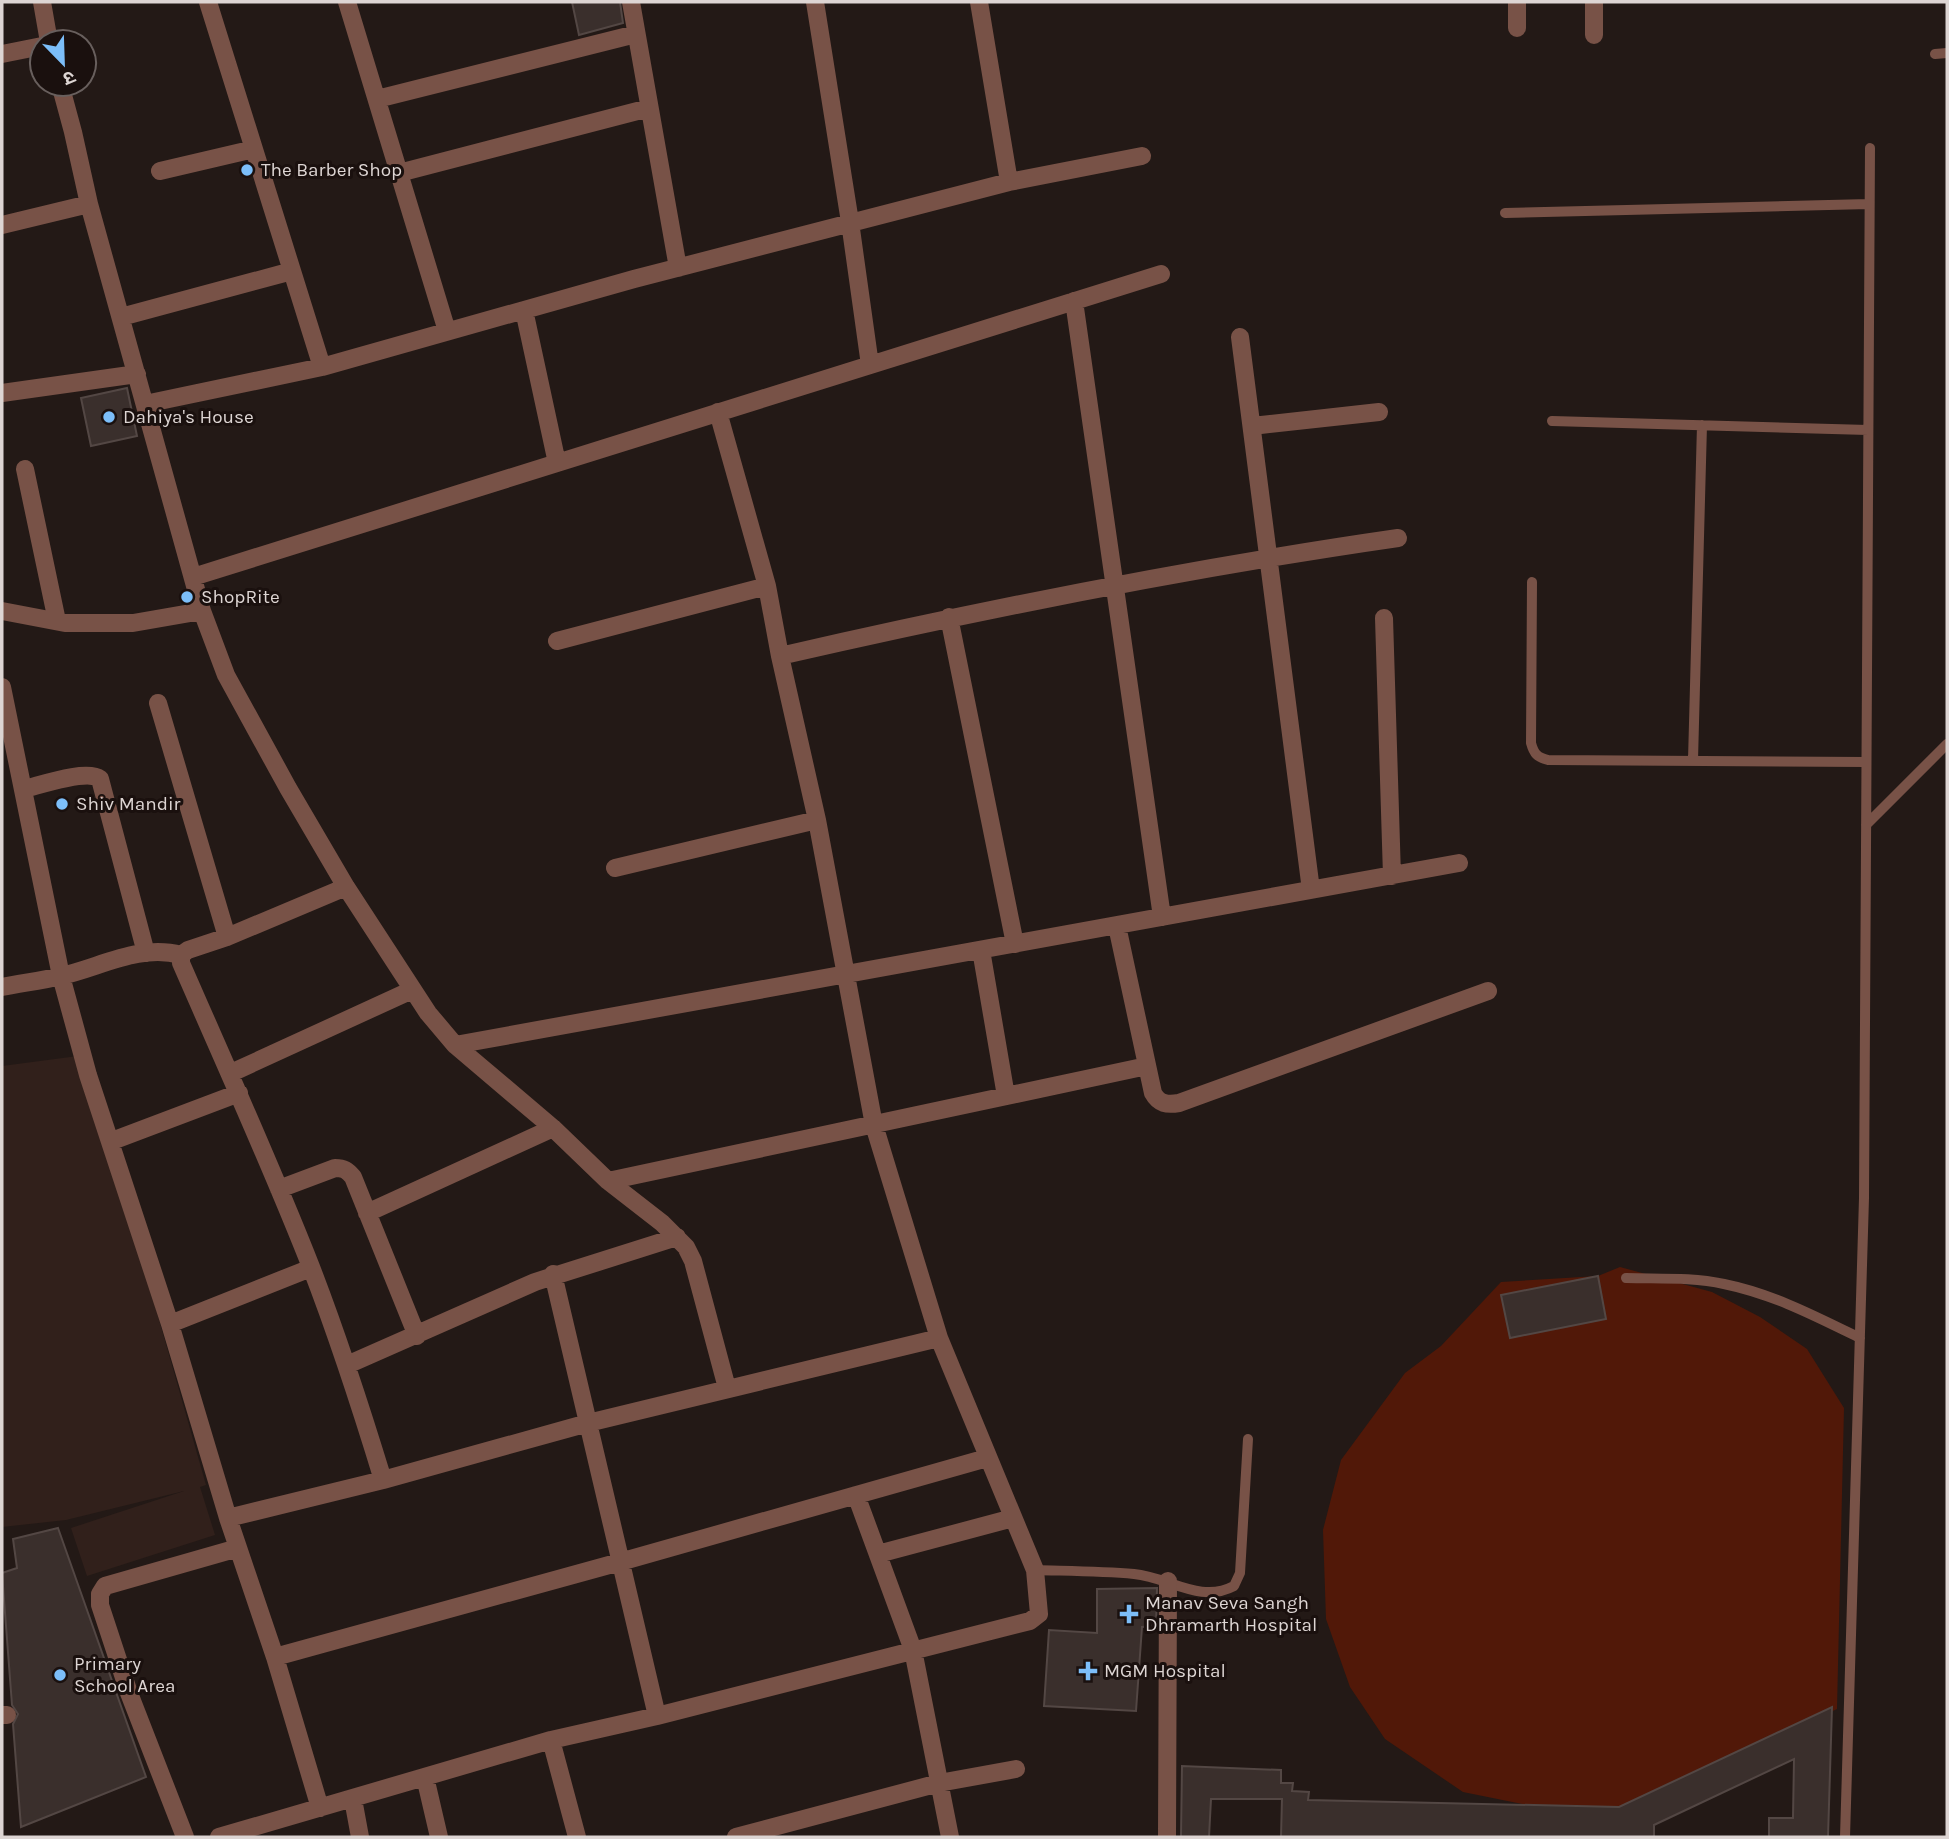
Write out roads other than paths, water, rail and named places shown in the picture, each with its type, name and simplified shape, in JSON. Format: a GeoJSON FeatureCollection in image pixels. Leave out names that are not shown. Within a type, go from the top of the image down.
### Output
{"type":"FeatureCollection","features":[{"type":"Feature","properties":{"kind":"street"},"geometry":{"type":"LineString","coordinates":[[45,2],[48,28]]}},
{"type":"Feature","properties":{"kind":"street"},"geometry":{"type":"LineString","coordinates":[[208,2],[322,367]]}},
{"type":"Feature","properties":{"kind":"street"},"geometry":{"type":"LineString","coordinates":[[347,2],[447,331]]}},
{"type":"Feature","properties":{"kind":"street"},"geometry":{"type":"LineString","coordinates":[[631,2],[678,268]]}},
{"type":"Feature","properties":{"kind":"street"},"geometry":{"type":"LineString","coordinates":[[815,2],[870,365]]}},
{"type":"Feature","properties":{"kind":"street"},"geometry":{"type":"LineString","coordinates":[[979,2],[1009,183]]}},
{"type":"Feature","properties":{"kind":"street"},"geometry":{"type":"LineString","coordinates":[[1517,2],[1517,28]]}},
{"type":"Feature","properties":{"kind":"street"},"geometry":{"type":"LineString","coordinates":[[1594,2],[1594,35]]}},
{"type":"Feature","properties":{"kind":"street"},"geometry":{"type":"LineString","coordinates":[[377,99],[636,34]]}},
{"type":"Feature","properties":{"kind":"street"},"geometry":{"type":"LineString","coordinates":[[2,54],[28,49]]}},
{"type":"Feature","properties":{"kind":"street"},"geometry":{"type":"LineString","coordinates":[[64,98],[89,204],[192,577],[226,675],[346,887],[412,990],[455,1045],[553,1128],[608,1181],[677,1237],[685,1247],[693,1261],[727,1388]]}},
{"type":"Feature","properties":{"kind":"street"},"geometry":{"type":"LineString","coordinates":[[399,173],[649,107]]}},
{"type":"Feature","properties":{"kind":"street"},"geometry":{"type":"LineString","coordinates":[[160,171],[254,149]]}},
{"type":"Feature","properties":{"kind":"street"},"geometry":{"type":"LineString","coordinates":[[145,404],[322,367],[850,222],[1009,183],[1142,156]]}},
{"type":"Feature","properties":{"kind":"street"},"geometry":{"type":"LineString","coordinates":[[2,225],[89,204]]}},
{"type":"Feature","properties":{"kind":"street"},"geometry":{"type":"LineString","coordinates":[[121,317],[292,271]]}},
{"type":"Feature","properties":{"kind":"street"},"geometry":{"type":"LineString","coordinates":[[192,577],[1161,274]]}},
{"type":"Feature","properties":{"kind":"street"},"geometry":{"type":"LineString","coordinates":[[1074,301],[1162,917]]}},
{"type":"Feature","properties":{"kind":"street"},"geometry":{"type":"LineString","coordinates":[[524,310],[557,463]]}},
{"type":"Feature","properties":{"kind":"street"},"geometry":{"type":"LineString","coordinates":[[1240,337],[1311,890]]}},
{"type":"Feature","properties":{"kind":"street"},"geometry":{"type":"LineString","coordinates":[[2,393],[137,374]]}},
{"type":"Feature","properties":{"kind":"street"},"geometry":{"type":"LineString","coordinates":[[219,1837],[551,1740],[657,1716],[1036,1618],[1040,1609],[1035,1570],[939,1338],[874,1125],[817,820],[767,586],[718,412]]}},
{"type":"Feature","properties":{"kind":"street"},"geometry":{"type":"LineString","coordinates":[[1252,426],[1379,412]]}},
{"type":"Feature","properties":{"kind":"street"},"geometry":{"type":"LineString","coordinates":[[25,468],[57,621]]}},
{"type":"Feature","properties":{"kind":"street"},"geometry":{"type":"LineString","coordinates":[[780,656],[949,617],[1270,556],[1398,538]]}},
{"type":"Feature","properties":{"kind":"street"},"geometry":{"type":"LineString","coordinates":[[557,641],[767,586]]}},
{"type":"Feature","properties":{"kind":"street"},"geometry":{"type":"LineString","coordinates":[[2,611],[57,621],[133,623],[202,611]]}},
{"type":"Feature","properties":{"kind":"street"},"geometry":{"type":"LineString","coordinates":[[949,617],[1015,944]]}},
{"type":"Feature","properties":{"kind":"street"},"geometry":{"type":"LineString","coordinates":[[1384,618],[1392,876]]}},
{"type":"Feature","properties":{"kind":"street"},"geometry":{"type":"LineString","coordinates":[[2,687],[6,718],[24,789],[61,976],[88,1075],[112,1141],[170,1324],[320,1808]]}},
{"type":"Feature","properties":{"kind":"street"},"geometry":{"type":"LineString","coordinates":[[158,703],[227,937]]}},
{"type":"Feature","properties":{"kind":"street"},"geometry":{"type":"LineString","coordinates":[[24,789],[84,775],[95,775],[100,779],[146,953]]}},
{"type":"Feature","properties":{"kind":"street"},"geometry":{"type":"LineString","coordinates":[[615,868],[817,820]]}},
{"type":"Feature","properties":{"kind":"street"},"geometry":{"type":"LineString","coordinates":[[455,1045],[1460,863]]}},
{"type":"Feature","properties":{"kind":"street"},"geometry":{"type":"LineString","coordinates":[[346,887],[227,937],[188,950],[181,956],[181,963],[231,1073],[311,1268],[347,1365],[383,1479]]}},
{"type":"Feature","properties":{"kind":"street"},"geometry":{"type":"LineString","coordinates":[[1116,926],[1153,1093],[1157,1101],[1169,1105],[1488,991]]}},
{"type":"Feature","properties":{"kind":"street"},"geometry":{"type":"LineString","coordinates":[[981,950],[1006,1096]]}},
{"type":"Feature","properties":{"kind":"street"},"geometry":{"type":"LineString","coordinates":[[2,987],[61,976],[114,959],[146,953],[164,951],[181,956]]}},
{"type":"Feature","properties":{"kind":"street"},"geometry":{"type":"LineString","coordinates":[[231,1073],[412,990]]}},
{"type":"Feature","properties":{"kind":"street"},"geometry":{"type":"LineString","coordinates":[[608,1181],[1147,1066]]}},
{"type":"Feature","properties":{"kind":"street"},"geometry":{"type":"LineString","coordinates":[[112,1141],[239,1093]]}},
{"type":"Feature","properties":{"kind":"street"},"geometry":{"type":"LineString","coordinates":[[367,1213],[553,1128]]}},
{"type":"Feature","properties":{"kind":"street"},"geometry":{"type":"LineString","coordinates":[[279,1189],[335,1168],[343,1168],[353,1177],[417,1336]]}},
{"type":"Feature","properties":{"kind":"street"},"geometry":{"type":"LineString","coordinates":[[347,1365],[553,1275],[677,1237]]}},
{"type":"Feature","properties":{"kind":"street"},"geometry":{"type":"LineString","coordinates":[[170,1324],[311,1268]]}},
{"type":"Feature","properties":{"kind":"street"},"geometry":{"type":"LineString","coordinates":[[553,1275],[657,1716]]}},
{"type":"Feature","properties":{"kind":"street"},"geometry":{"type":"LineString","coordinates":[[228,1518],[588,1423],[939,1338]]}},
{"type":"Feature","properties":{"kind":"street"},"geometry":{"type":"LineString","coordinates":[[275,1657],[988,1458]]}},
{"type":"Feature","properties":{"kind":"street"},"geometry":{"type":"LineString","coordinates":[[856,1495],[913,1650],[950,1837]]}},
{"type":"Feature","properties":{"kind":"street"},"geometry":{"type":"LineString","coordinates":[[877,1554],[1013,1518]]}},
{"type":"Feature","properties":{"kind":"street"},"geometry":{"type":"LineString","coordinates":[[185,1837],[129,1693],[99,1597],[105,1586],[239,1548]]}},
{"type":"Feature","properties":{"kind":"street"},"geometry":{"type":"LineString","coordinates":[[1167,1837],[1168,1581]]}},
{"type":"Feature","properties":{"kind":"street"},"geometry":{"type":"LineString","coordinates":[[551,1740],[577,1837]]}},
{"type":"Feature","properties":{"kind":"street"},"geometry":{"type":"LineString","coordinates":[[736,1837],[755,1835],[939,1783],[1016,1769]]}},
{"type":"Feature","properties":{"kind":"street"},"geometry":{"type":"LineString","coordinates":[[425,1777],[439,1837]]}},
{"type":"Feature","properties":{"kind":"street"},"geometry":{"type":"LineString","coordinates":[[353,1799],[360,1837]]}},
{"type":"Feature","properties":{"kind":"lane"},"geometry":{"type":"LineString","coordinates":[[1935,54],[1947,53]]}},
{"type":"Feature","properties":{"kind":"lane"},"geometry":{"type":"LineString","coordinates":[[1844,1837],[1864,1198],[1870,148]]}},
{"type":"Feature","properties":{"kind":"lane"},"geometry":{"type":"LineString","coordinates":[[1505,213],[1870,204]]}},
{"type":"Feature","properties":{"kind":"lane"},"geometry":{"type":"LineString","coordinates":[[1552,421],[1868,430]]}},
{"type":"Feature","properties":{"kind":"lane"},"geometry":{"type":"LineString","coordinates":[[1693,760],[1702,425]]}},
{"type":"Feature","properties":{"kind":"lane"},"geometry":{"type":"LineString","coordinates":[[1532,582],[1531,743],[1538,757],[1548,760],[1866,762]]}},
{"type":"Feature","properties":{"kind":"lane"},"geometry":{"type":"LineString","coordinates":[[1866,825],[1947,744]]}},
{"type":"Feature","properties":{"kind":"lane"},"geometry":{"type":"LineString","coordinates":[[1626,1278],[1689,1279],[1755,1291],[1788,1302],[1860,1338]]}},
{"type":"Feature","properties":{"kind":"lane"},"geometry":{"type":"LineString","coordinates":[[1035,1570],[1135,1574],[1168,1581],[1191,1591],[1218,1592],[1234,1586],[1238,1580],[1248,1438]]}},
{"type":"Feature","properties":{"kind":"place","name":"The Barber Shop"},"geometry":{"type":"Point","coordinates":[247,170]}},
{"type":"Feature","properties":{"kind":"place","name":"Dahiya's House"},"geometry":{"type":"Point","coordinates":[109,417]}},
{"type":"Feature","properties":{"kind":"place","name":"ShopRite"},"geometry":{"type":"Point","coordinates":[187,597]}},
{"type":"Feature","properties":{"kind":"place","name":"Shiv Mandir"},"geometry":{"type":"Point","coordinates":[62,804]}},
{"type":"Feature","properties":{"kind":"place","name":"Manav Seva Sangh Dhramarth Hospital"},"geometry":{"type":"Point","coordinates":[1129,1614]}},
{"type":"Feature","properties":{"kind":"place","name":"MGM Hospital"},"geometry":{"type":"Point","coordinates":[1088,1671]}},
{"type":"Feature","properties":{"kind":"place","name":"Primary School Area"},"geometry":{"type":"Point","coordinates":[60,1675]}}]}
